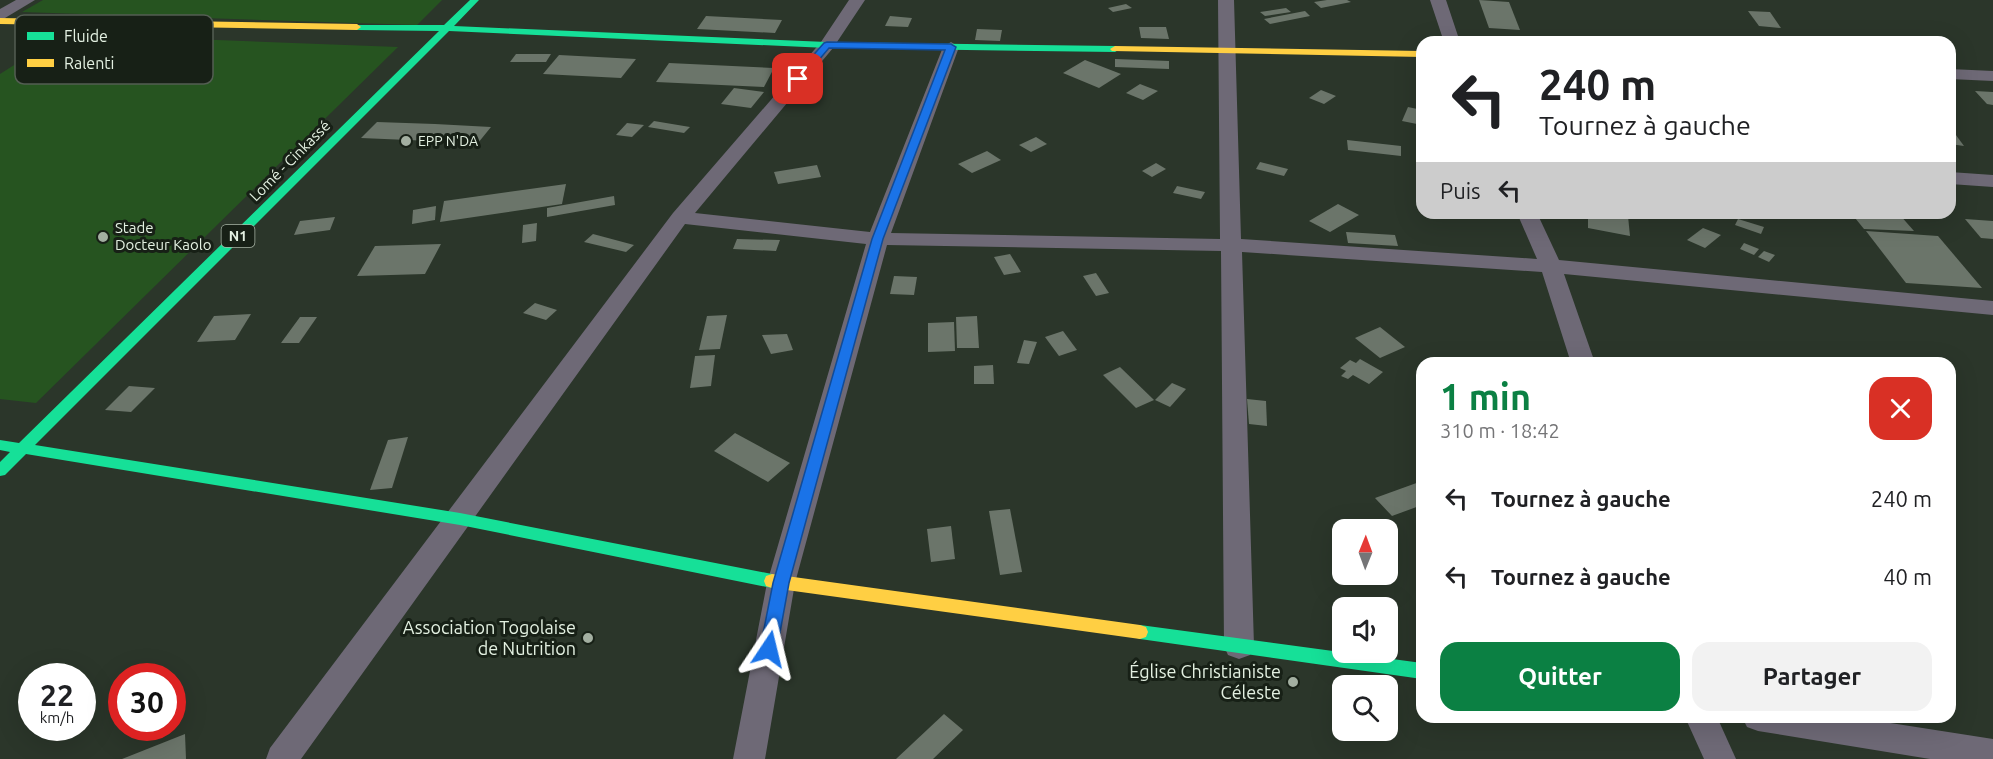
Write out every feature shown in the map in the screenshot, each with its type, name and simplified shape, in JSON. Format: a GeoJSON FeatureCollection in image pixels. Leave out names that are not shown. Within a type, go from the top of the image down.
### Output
{"type":"FeatureCollection","features":[{"type":"Feature","properties":{"kind":"main road","name":"Lomé - Cinkassé"},"geometry":{"type":"LineString","coordinates":[[0,471],[475,0]]}},
{"type":"Feature","properties":{"kind":"main road"},"geometry":{"type":"LineString","coordinates":[[0,21],[15,21]]}},
{"type":"Feature","properties":{"kind":"main road"},"geometry":{"type":"LineString","coordinates":[[213,24],[448,28],[827,45],[1416,54]]}},
{"type":"Feature","properties":{"kind":"main road"},"geometry":{"type":"LineString","coordinates":[[0,445],[460,519],[781,583],[1416,670]]}},
{"type":"Feature","properties":{"kind":"street"},"geometry":{"type":"LineString","coordinates":[[0,16],[27,0]]}},
{"type":"Feature","properties":{"kind":"street"},"geometry":{"type":"LineString","coordinates":[[282,759],[680,217],[827,45],[858,0]]}},
{"type":"Feature","properties":{"kind":"street"},"geometry":{"type":"LineString","coordinates":[[1226,0],[1239,646]]}},
{"type":"Feature","properties":{"kind":"street"},"geometry":{"type":"LineString","coordinates":[[1438,0],[1450,36]]}},
{"type":"Feature","properties":{"kind":"street"},"geometry":{"type":"LineString","coordinates":[[749,759],[781,583],[878,239],[951,47]]}},
{"type":"Feature","properties":{"kind":"street"},"geometry":{"type":"LineString","coordinates":[[1956,74],[1993,76]]}},
{"type":"Feature","properties":{"kind":"street"},"geometry":{"type":"LineString","coordinates":[[1956,178],[1993,181]]}},
{"type":"Feature","properties":{"kind":"street"},"geometry":{"type":"LineString","coordinates":[[680,217],[878,239],[1230,245],[1551,266],[1993,308]]}},
{"type":"Feature","properties":{"kind":"street"},"geometry":{"type":"LineString","coordinates":[[1530,219],[1551,266],[1581,357]]}},
{"type":"Feature","properties":{"kind":"street"},"geometry":{"type":"LineString","coordinates":[[1704,723],[1720,759]]}},
{"type":"Feature","properties":{"kind":"street"},"geometry":{"type":"LineString","coordinates":[[1796,723],[1993,754]]}},
{"type":"Feature","properties":{"kind":"green space"},"geometry":{"type":"Polygon","coordinates":[[[43,0],[442,0],[417,25],[213,18],[213,15],[22,12],[43,0]]]}},
{"type":"Feature","properties":{"kind":"green space","name":"Stade Docteur Kaolo"},"geometry":{"type":"Polygon","coordinates":[[[213,40],[398,47],[36,403],[0,399],[0,74],[15,64],[15,84],[213,84],[213,40]]]}},
{"type":"Feature","properties":{"kind":"building"},"geometry":{"type":"Polygon","coordinates":[[[1327,0],[1351,2],[1321,8],[1314,2],[1327,0]]]}},
{"type":"Feature","properties":{"kind":"building"},"geometry":{"type":"Polygon","coordinates":[[[1479,0],[1509,2],[1520,30],[1489,28],[1479,0]]]}},
{"type":"Feature","properties":{"kind":"building"},"geometry":{"type":"Polygon","coordinates":[[[1126,4],[1132,8],[1113,12],[1108,8],[1126,4]]]}},
{"type":"Feature","properties":{"kind":"building"},"geometry":{"type":"Polygon","coordinates":[[[1286,8],[1291,12],[1265,16],[1260,12],[1286,8]]]}},
{"type":"Feature","properties":{"kind":"building"},"geometry":{"type":"Polygon","coordinates":[[[1305,11],[1310,16],[1270,24],[1264,19],[1305,11]]]}},
{"type":"Feature","properties":{"kind":"building"},"geometry":{"type":"Polygon","coordinates":[[[1748,11],[1770,12],[1781,28],[1759,26],[1748,11]]]}},
{"type":"Feature","properties":{"kind":"building"},"geometry":{"type":"Polygon","coordinates":[[[706,16],[782,20],[775,33],[697,29],[706,16]]]}},
{"type":"Feature","properties":{"kind":"building"},"geometry":{"type":"Polygon","coordinates":[[[890,16],[912,18],[908,27],[885,26],[890,16]]]}},
{"type":"Feature","properties":{"kind":"building"},"geometry":{"type":"Polygon","coordinates":[[[1139,27],[1166,27],[1169,39],[1141,38],[1139,27]]]}},
{"type":"Feature","properties":{"kind":"building"},"geometry":{"type":"Polygon","coordinates":[[[977,29],[1002,30],[1000,41],[975,40],[977,29]]]}},
{"type":"Feature","properties":{"kind":"building"},"geometry":{"type":"Polygon","coordinates":[[[516,54],[551,54],[546,62],[510,62],[516,54]]]}},
{"type":"Feature","properties":{"kind":"building"},"geometry":{"type":"Polygon","coordinates":[[[559,55],[636,59],[621,78],[543,74],[559,55]]]}},
{"type":"Feature","properties":{"kind":"building"},"geometry":{"type":"Polygon","coordinates":[[[1115,59],[1169,61],[1169,69],[1115,67],[1115,59]]]}},
{"type":"Feature","properties":{"kind":"building"},"geometry":{"type":"Polygon","coordinates":[[[1085,60],[1121,74],[1099,88],[1063,73],[1085,60]]]}},
{"type":"Feature","properties":{"kind":"building"},"geometry":{"type":"Polygon","coordinates":[[[669,63],[774,68],[764,87],[656,82],[669,63]]]}},
{"type":"Feature","properties":{"kind":"building"},"geometry":{"type":"Polygon","coordinates":[[[1140,84],[1158,91],[1143,100],[1126,93],[1140,84]]]}},
{"type":"Feature","properties":{"kind":"building"},"geometry":{"type":"Polygon","coordinates":[[[734,88],[764,92],[751,108],[721,104],[734,88]]]}},
{"type":"Feature","properties":{"kind":"building"},"geometry":{"type":"Polygon","coordinates":[[[1321,90],[1336,96],[1324,104],[1309,98],[1321,90]]]}},
{"type":"Feature","properties":{"kind":"building"},"geometry":{"type":"Polygon","coordinates":[[[1975,91],[1993,92],[1993,105],[1987,104],[1975,91]]]}},
{"type":"Feature","properties":{"kind":"building"},"geometry":{"type":"Polygon","coordinates":[[[1408,107],[1416,109],[1416,124],[1402,121],[1408,107]]]}},
{"type":"Feature","properties":{"kind":"building"},"geometry":{"type":"Polygon","coordinates":[[[654,121],[690,127],[684,133],[648,127],[654,121]]]}},
{"type":"Feature","properties":{"kind":"building"},"geometry":{"type":"Polygon","coordinates":[[[377,122],[491,127],[478,143],[361,138],[377,122]]]}},
{"type":"Feature","properties":{"kind":"building"},"geometry":{"type":"Polygon","coordinates":[[[627,123],[644,125],[632,137],[616,135],[627,123]]]}},
{"type":"Feature","properties":{"kind":"building"},"geometry":{"type":"Polygon","coordinates":[[[1956,135],[1964,146],[1956,145],[1956,135]]]}},
{"type":"Feature","properties":{"kind":"building"},"geometry":{"type":"Polygon","coordinates":[[[1036,137],[1047,144],[1031,152],[1019,145],[1036,137]]]}},
{"type":"Feature","properties":{"kind":"building"},"geometry":{"type":"Polygon","coordinates":[[[1347,140],[1401,146],[1401,156],[1348,150],[1347,140]]]}},
{"type":"Feature","properties":{"kind":"building"},"geometry":{"type":"Polygon","coordinates":[[[987,151],[1001,160],[972,173],[958,164],[987,151]]]}},
{"type":"Feature","properties":{"kind":"building"},"geometry":{"type":"Polygon","coordinates":[[[1260,162],[1288,169],[1284,176],[1256,169],[1260,162]]]}},
{"type":"Feature","properties":{"kind":"building"},"geometry":{"type":"Polygon","coordinates":[[[1156,163],[1166,169],[1152,177],[1142,171],[1156,163]]]}},
{"type":"Feature","properties":{"kind":"building"},"geometry":{"type":"Polygon","coordinates":[[[817,165],[821,177],[778,184],[774,172],[817,165]]]}},
{"type":"Feature","properties":{"kind":"building"},"geometry":{"type":"Polygon","coordinates":[[[566,184],[562,204],[440,222],[444,201],[566,184]]]}},
{"type":"Feature","properties":{"kind":"building"},"geometry":{"type":"Polygon","coordinates":[[[1177,186],[1205,192],[1201,199],[1173,193],[1177,186]]]}},
{"type":"Feature","properties":{"kind":"building"},"geometry":{"type":"Polygon","coordinates":[[[614,196],[615,205],[547,217],[547,208],[614,196]]]}},
{"type":"Feature","properties":{"kind":"building"},"geometry":{"type":"Polygon","coordinates":[[[1338,204],[1359,215],[1330,232],[1309,221],[1338,204]]]}},
{"type":"Feature","properties":{"kind":"building"},"geometry":{"type":"Polygon","coordinates":[[[436,206],[435,220],[412,224],[413,210],[436,206]]]}},
{"type":"Feature","properties":{"kind":"building"},"geometry":{"type":"Polygon","coordinates":[[[335,217],[330,230],[294,235],[300,221],[335,217]]]}},
{"type":"Feature","properties":{"kind":"building"},"geometry":{"type":"Polygon","coordinates":[[[1588,219],[1628,219],[1630,236],[1588,228],[1588,219]]]}},
{"type":"Feature","properties":{"kind":"building"},"geometry":{"type":"Polygon","coordinates":[[[1738,219],[1764,227],[1761,234],[1735,225],[1738,219]]]}},
{"type":"Feature","properties":{"kind":"building"},"geometry":{"type":"Polygon","coordinates":[[[1856,219],[1903,219],[1914,231],[1864,229],[1856,219]]]}},
{"type":"Feature","properties":{"kind":"building"},"geometry":{"type":"Polygon","coordinates":[[[1965,219],[1993,221],[1993,239],[1981,238],[1965,219]]]}},
{"type":"Feature","properties":{"kind":"building"},"geometry":{"type":"Polygon","coordinates":[[[537,223],[536,241],[522,243],[523,225],[537,223]]]}},
{"type":"Feature","properties":{"kind":"building"},"geometry":{"type":"Polygon","coordinates":[[[1703,228],[1721,235],[1705,248],[1687,240],[1703,228]]]}},
{"type":"Feature","properties":{"kind":"building"},"geometry":{"type":"Polygon","coordinates":[[[1866,231],[1938,236],[1982,288],[1906,283],[1866,231]]]}},
{"type":"Feature","properties":{"kind":"building"},"geometry":{"type":"Polygon","coordinates":[[[1346,232],[1395,235],[1398,246],[1348,243],[1346,232]]]}},
{"type":"Feature","properties":{"kind":"building"},"geometry":{"type":"Polygon","coordinates":[[[593,234],[634,245],[626,252],[584,242],[593,234]]]}},
{"type":"Feature","properties":{"kind":"building"},"geometry":{"type":"Polygon","coordinates":[[[737,239],[780,240],[776,251],[733,249],[737,239]]]}},
{"type":"Feature","properties":{"kind":"building"},"geometry":{"type":"Polygon","coordinates":[[[1744,243],[1759,249],[1754,255],[1740,249],[1744,243]]]}},
{"type":"Feature","properties":{"kind":"building"},"geometry":{"type":"Polygon","coordinates":[[[441,244],[425,274],[357,276],[375,246],[441,244]]]}},
{"type":"Feature","properties":{"kind":"building"},"geometry":{"type":"Polygon","coordinates":[[[1764,251],[1775,255],[1769,262],[1758,257],[1764,251]]]}},
{"type":"Feature","properties":{"kind":"building"},"geometry":{"type":"Polygon","coordinates":[[[1010,254],[1021,272],[1004,275],[994,257],[1010,254]]]}},
{"type":"Feature","properties":{"kind":"building"},"geometry":{"type":"Polygon","coordinates":[[[1096,273],[1109,293],[1096,296],[1083,276],[1096,273]]]}},
{"type":"Feature","properties":{"kind":"building"},"geometry":{"type":"Polygon","coordinates":[[[894,276],[917,277],[914,295],[890,294],[894,276]]]}},
{"type":"Feature","properties":{"kind":"building"},"geometry":{"type":"Polygon","coordinates":[[[535,303],[557,310],[546,320],[523,313],[535,303]]]}},
{"type":"Feature","properties":{"kind":"building"},"geometry":{"type":"Polygon","coordinates":[[[251,314],[235,340],[197,342],[214,316],[251,314]]]}},
{"type":"Feature","properties":{"kind":"building"},"geometry":{"type":"Polygon","coordinates":[[[727,315],[720,349],[699,350],[707,316],[727,315]]]}},
{"type":"Feature","properties":{"kind":"building"},"geometry":{"type":"Polygon","coordinates":[[[977,316],[979,348],[957,348],[956,317],[977,316]]]}},
{"type":"Feature","properties":{"kind":"building"},"geometry":{"type":"Polygon","coordinates":[[[300,317],[317,317],[299,343],[281,343],[300,317]]]}},
{"type":"Feature","properties":{"kind":"building"},"geometry":{"type":"Polygon","coordinates":[[[954,322],[955,351],[928,352],[928,323],[954,322]]]}},
{"type":"Feature","properties":{"kind":"building"},"geometry":{"type":"Polygon","coordinates":[[[1380,327],[1405,347],[1380,358],[1355,338],[1380,327]]]}},
{"type":"Feature","properties":{"kind":"building"},"geometry":{"type":"Polygon","coordinates":[[[1063,331],[1077,350],[1059,356],[1045,337],[1063,331]]]}},
{"type":"Feature","properties":{"kind":"building"},"geometry":{"type":"Polygon","coordinates":[[[787,334],[793,350],[771,354],[762,335],[787,334]]]}},
{"type":"Feature","properties":{"kind":"building"},"geometry":{"type":"Polygon","coordinates":[[[1024,340],[1037,342],[1029,364],[1017,363],[1024,340]]]}},
{"type":"Feature","properties":{"kind":"building"},"geometry":{"type":"Polygon","coordinates":[[[715,355],[711,386],[690,388],[695,356],[715,355]]]}},
{"type":"Feature","properties":{"kind":"building"},"geometry":{"type":"Polygon","coordinates":[[[1360,359],[1383,372],[1369,384],[1353,375],[1348,379],[1341,376],[1346,371],[1340,368],[1350,360],[1356,363],[1360,359]]]}},
{"type":"Feature","properties":{"kind":"building"},"geometry":{"type":"Polygon","coordinates":[[[993,365],[994,384],[974,384],[974,366],[993,365]]]}},
{"type":"Feature","properties":{"kind":"building"},"geometry":{"type":"Polygon","coordinates":[[[1120,367],[1154,400],[1136,408],[1103,375],[1120,367]]]}},
{"type":"Feature","properties":{"kind":"building"},"geometry":{"type":"Polygon","coordinates":[[[1172,383],[1186,389],[1170,407],[1155,400],[1172,383]]]}},
{"type":"Feature","properties":{"kind":"building"},"geometry":{"type":"Polygon","coordinates":[[[129,386],[155,388],[131,412],[105,410],[129,386]]]}},
{"type":"Feature","properties":{"kind":"building"},"geometry":{"type":"Polygon","coordinates":[[[1247,399],[1266,401],[1267,426],[1249,424],[1247,399]]]}},
{"type":"Feature","properties":{"kind":"building"},"geometry":{"type":"Polygon","coordinates":[[[735,433],[790,463],[768,482],[714,451],[735,433]]]}},
{"type":"Feature","properties":{"kind":"building"},"geometry":{"type":"Polygon","coordinates":[[[408,437],[392,488],[370,490],[388,440],[408,437]]]}},
{"type":"Feature","properties":{"kind":"building"},"geometry":{"type":"Polygon","coordinates":[[[1416,483],[1416,507],[1392,516],[1375,498],[1416,483]]]}},
{"type":"Feature","properties":{"kind":"building"},"geometry":{"type":"Polygon","coordinates":[[[1010,509],[1022,572],[1000,575],[989,511],[1010,509]]]}},
{"type":"Feature","properties":{"kind":"building"},"geometry":{"type":"Polygon","coordinates":[[[951,526],[955,559],[931,562],[927,529],[951,526]]]}},
{"type":"Feature","properties":{"kind":"building"},"geometry":{"type":"Polygon","coordinates":[[[944,714],[963,730],[933,759],[896,759],[944,714]]]}},
{"type":"Feature","properties":{"kind":"building"},"geometry":{"type":"Polygon","coordinates":[[[167,741],[185,741],[186,759],[122,759],[167,741]]]}},
{"type":"Feature","properties":{"kind":"traffic: fast"},"geometry":{"type":"LineString","coordinates":[[0,471],[475,0]]}},
{"type":"Feature","properties":{"kind":"traffic: fast"},"geometry":{"type":"LineString","coordinates":[[357,27],[448,28],[827,45],[1115,49]]}},
{"type":"Feature","properties":{"kind":"traffic: fast"},"geometry":{"type":"LineString","coordinates":[[0,445],[460,519],[772,581]]}},
{"type":"Feature","properties":{"kind":"traffic: fast"},"geometry":{"type":"LineString","coordinates":[[1140,632],[1416,670]]}},
{"type":"Feature","properties":{"kind":"traffic: slow"},"geometry":{"type":"LineString","coordinates":[[0,21],[15,21]]}},
{"type":"Feature","properties":{"kind":"traffic: slow"},"geometry":{"type":"LineString","coordinates":[[213,25],[357,27]]}},
{"type":"Feature","properties":{"kind":"traffic: slow"},"geometry":{"type":"LineString","coordinates":[[1115,49],[1416,54]]}},
{"type":"Feature","properties":{"kind":"traffic: slow"},"geometry":{"type":"LineString","coordinates":[[772,581],[1140,632]]}},
{"type":"Feature","properties":{"kind":"place","name":"EPP N'DA"},"geometry":{"type":"Point","coordinates":[406,141]}},
{"type":"Feature","properties":{"kind":"place","name":"Stade Docteur Kaolo"},"geometry":{"type":"Point","coordinates":[103,237]}},
{"type":"Feature","properties":{"kind":"place","name":"Association Togolaise de Nutrition"},"geometry":{"type":"Point","coordinates":[588,638]}},
{"type":"Feature","properties":{"kind":"place","name":"Église Christianiste Céleste"},"geometry":{"type":"Point","coordinates":[1293,682]}},
{"type":"Feature","properties":{"kind":"route"},"geometry":{"type":"LineString","coordinates":[[769,649],[781,583],[878,239],[951,47],[827,45],[798,79]]}}]}
